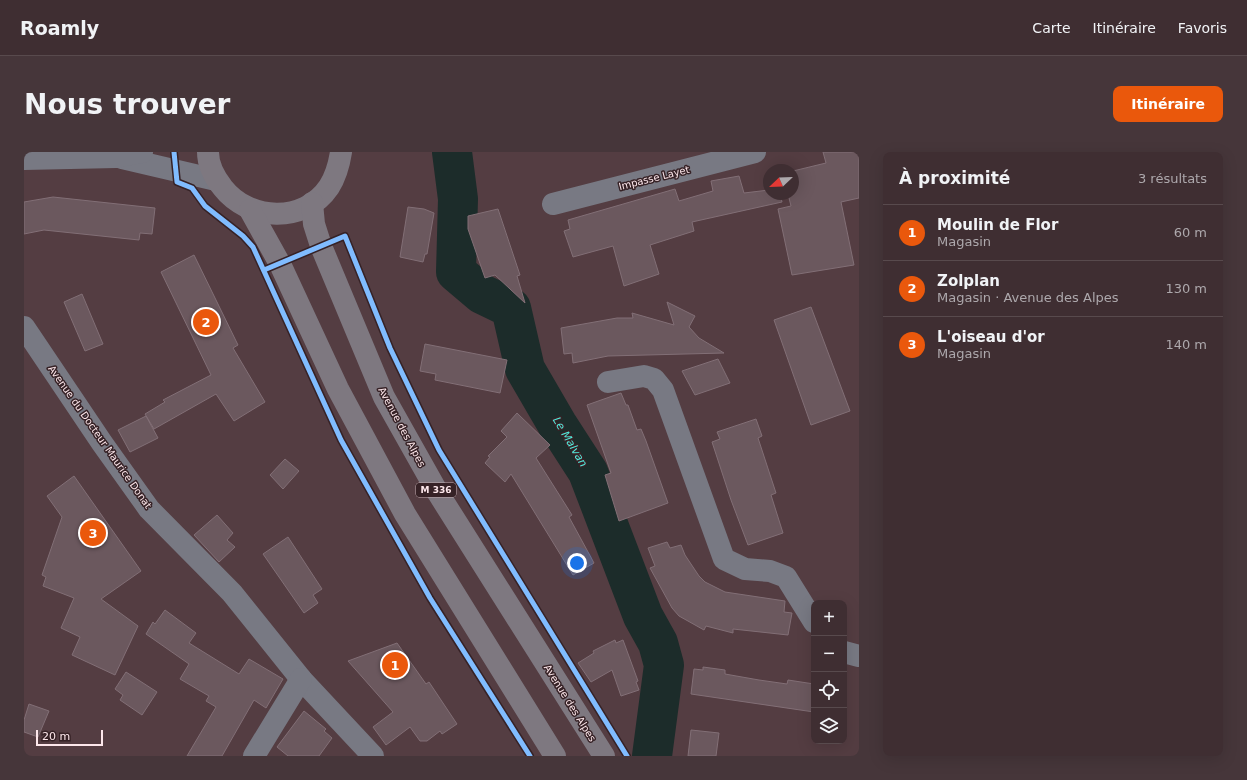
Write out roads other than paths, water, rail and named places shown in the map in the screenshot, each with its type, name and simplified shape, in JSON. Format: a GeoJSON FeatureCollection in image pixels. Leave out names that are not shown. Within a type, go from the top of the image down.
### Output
{"type":"FeatureCollection","features":[{"type":"Feature","properties":{"kind":"main road"},"geometry":{"type":"LineString","coordinates":[[208,152],[208,159],[216,180],[230,198],[250,210],[266,214],[282,214],[298,210],[312,203],[329,187],[339,167],[341,152]]}},
{"type":"Feature","properties":{"kind":"main road","name":"Avenue des Alpes"},"geometry":{"type":"LineString","coordinates":[[312,203],[314,224],[321,246],[384,397],[438,493],[604,756]]}},
{"type":"Feature","properties":{"kind":"main road"},"geometry":{"type":"LineString","coordinates":[[250,210],[280,264],[338,389],[405,514],[555,756]]}},
{"type":"Feature","properties":{"kind":"street"},"geometry":{"type":"LineString","coordinates":[[52,159],[80,152]]}},
{"type":"Feature","properties":{"kind":"street"},"geometry":{"type":"LineString","coordinates":[[24,159],[116,157],[142,152]]}},
{"type":"Feature","properties":{"kind":"street","name":"Impasse Layet"},"geometry":{"type":"LineString","coordinates":[[553,204],[755,152]]}},
{"type":"Feature","properties":{"kind":"street"},"geometry":{"type":"LineString","coordinates":[[116,157],[216,180]]}},
{"type":"Feature","properties":{"kind":"street","name":"Avenue du Docteur Maurice Donat"},"geometry":{"type":"LineString","coordinates":[[24,327],[102,443],[149,509],[232,593],[301,679],[374,756]]}},
{"type":"Feature","properties":{"kind":"street"},"geometry":{"type":"LineString","coordinates":[[608,382],[644,376],[654,379],[663,390],[724,560],[745,569],[770,571],[786,577],[810,615]]}},
{"type":"Feature","properties":{"kind":"street"},"geometry":{"type":"LineString","coordinates":[[847,653],[859,656]]}},
{"type":"Feature","properties":{"kind":"street"},"geometry":{"type":"LineString","coordinates":[[254,756],[301,679]]}},
{"type":"Feature","properties":{"kind":"waterway","name":"Le Malvan"},"geometry":{"type":"LineString","coordinates":[[452,152],[458,199],[456,272],[482,294],[511,308],[525,369],[557,424],[588,472],[643,616],[658,643],[664,665],[652,756]]}},
{"type":"Feature","properties":{"kind":"place","name":"Zolplan"},"geometry":{"type":"Point","coordinates":[206,322]}},
{"type":"Feature","properties":{"kind":"place","name":"L'oiseau d'or"},"geometry":{"type":"Point","coordinates":[93,533]}},
{"type":"Feature","properties":{"kind":"place","name":"Moulin de Flor"},"geometry":{"type":"Point","coordinates":[395,665]}}]}
